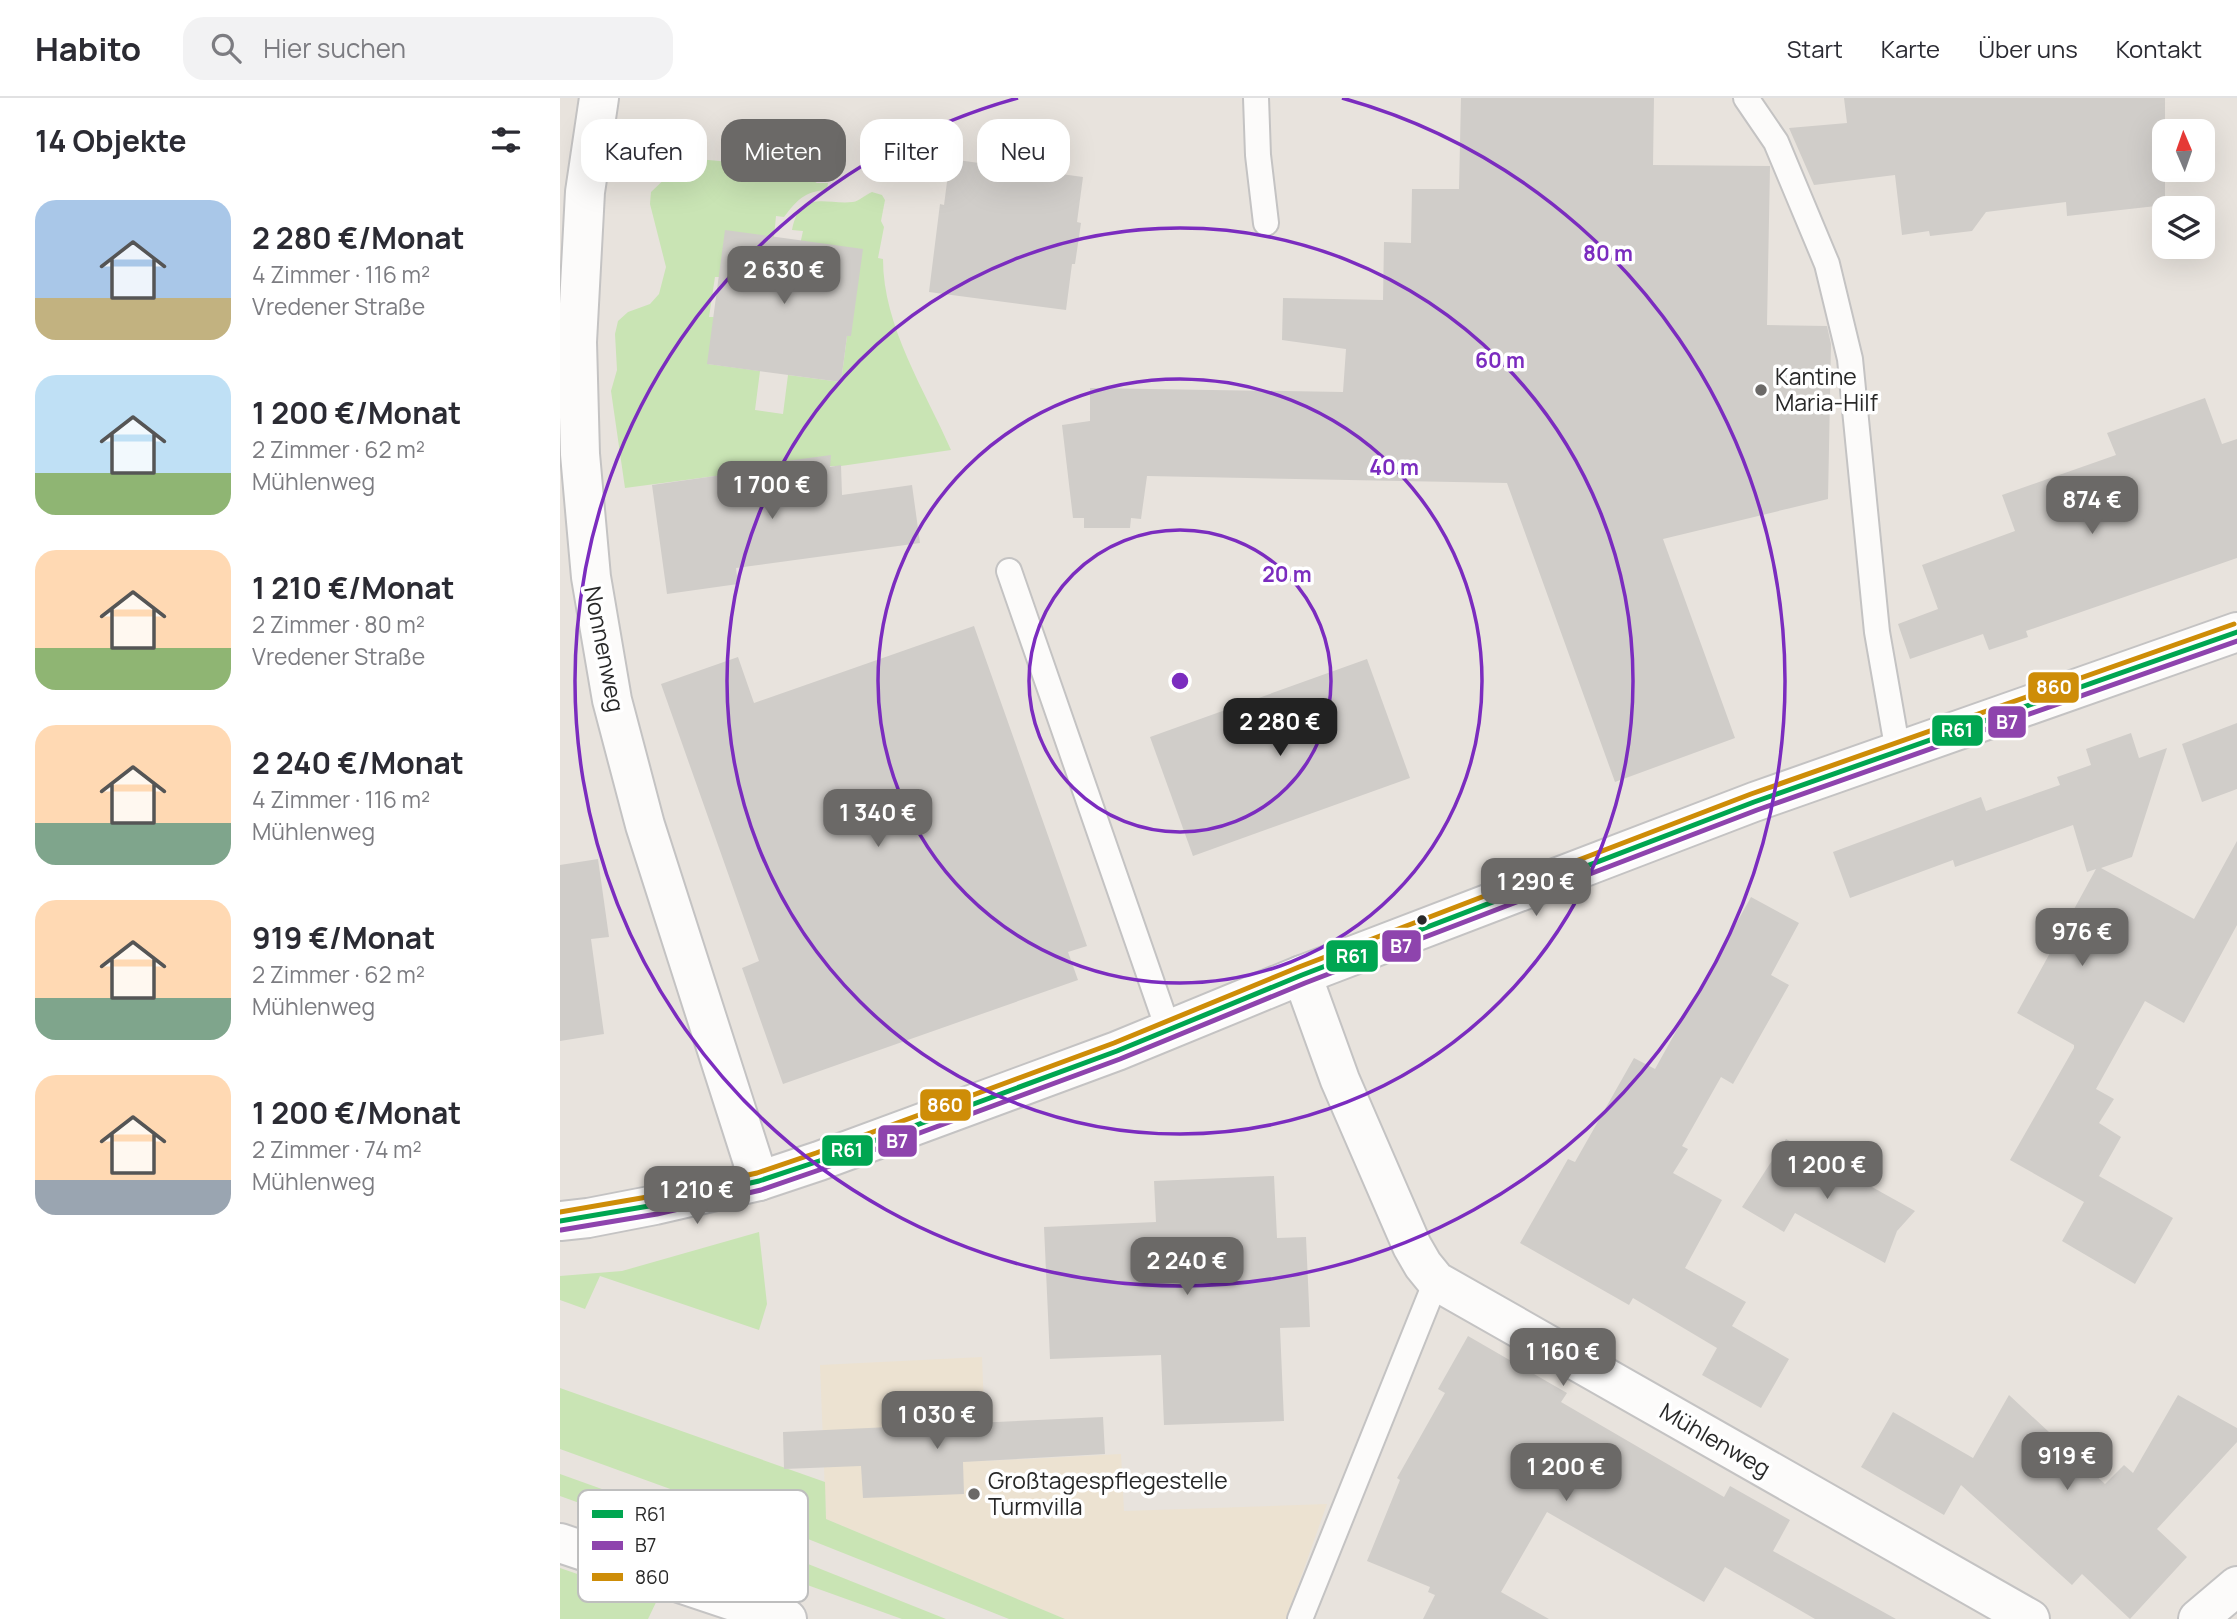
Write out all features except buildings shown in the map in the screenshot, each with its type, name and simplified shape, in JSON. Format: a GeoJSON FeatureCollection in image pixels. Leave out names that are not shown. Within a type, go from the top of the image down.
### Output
{"type":"FeatureCollection","features":[{"type":"Feature","properties":{"kind":"street","name":"Nonnenweg"},"geometry":{"type":"LineString","coordinates":[[598,98],[585,192],[577,342],[580,454],[591,577],[612,700],[645,825],[759,1181]]}},
{"type":"Feature","properties":{"kind":"street"},"geometry":{"type":"LineString","coordinates":[[560,1221],[655,1205],[759,1181],[1117,1051],[1302,975],[1754,802],[2237,632]]}},
{"type":"Feature","properties":{"kind":"street","name":"Mühlenweg"},"geometry":{"type":"LineString","coordinates":[[1302,975],[1340,1080],[1412,1246],[1436,1281],[2030,1619]]}},
{"type":"Feature","properties":{"kind":"street"},"geometry":{"type":"LineString","coordinates":[[560,1543],[578,1549]]}},
{"type":"Feature","properties":{"kind":"street"},"geometry":{"type":"LineString","coordinates":[[2198,1619],[2237,1586]]}},
{"type":"Feature","properties":{"kind":"street"},"geometry":{"type":"LineString","coordinates":[[736,1602],[787,1619]]}},
{"type":"Feature","properties":{"kind":"lane"},"geometry":{"type":"LineString","coordinates":[[1256,98],[1258,155],[1266,223]]}},
{"type":"Feature","properties":{"kind":"lane"},"geometry":{"type":"LineString","coordinates":[[1746,98],[1776,142],[1826,264],[1850,359],[1877,632],[1898,752]]}},
{"type":"Feature","properties":{"kind":"lane"},"geometry":{"type":"LineString","coordinates":[[1009,571],[1168,1029]]}},
{"type":"Feature","properties":{"kind":"lane"},"geometry":{"type":"LineString","coordinates":[[1300,1619],[1436,1281]]}},
{"type":"Feature","properties":{"kind":"shaded area","name":"Großtagespflegestelle Turmvilla"},"geometry":{"type":"Polygon","coordinates":[[[982,1357],[986,1461],[1121,1454],[1124,1511],[1327,1504],[1286,1619],[1065,1619],[826,1519],[820,1365],[982,1357]]]}},
{"type":"Feature","properties":{"kind":"green space"},"geometry":{"type":"Polygon","coordinates":[[[707,160],[721,161],[721,182],[828,183],[827,190],[807,194],[784,217],[776,216],[774,237],[719,277],[715,277],[709,317],[714,317],[708,364],[760,371],[755,410],[783,414],[788,375],[841,382],[847,336],[851,336],[799,249],[803,231],[792,230],[796,217],[807,204],[824,201],[853,202],[872,192],[882,195],[885,200],[881,221],[884,227],[878,258],[883,259],[890,309],[907,358],[951,450],[841,466],[735,468],[738,489],[723,475],[625,488],[611,391],[617,370],[615,334],[618,321],[628,312],[650,304],[659,294],[666,267],[650,204],[651,192],[662,182],[707,182],[707,160]]]}},
{"type":"Feature","properties":{"kind":"green space"},"geometry":{"type":"Polygon","coordinates":[[[759,1232],[767,1304],[759,1330],[600,1276],[585,1309],[560,1300],[560,1276],[622,1271],[759,1232]]]}},
{"type":"Feature","properties":{"kind":"green space"},"geometry":{"type":"Polygon","coordinates":[[[560,1388],[825,1482],[826,1519],[1065,1619],[1009,1619],[808,1539],[808,1490],[673,1490],[560,1449],[560,1388]]]}},
{"type":"Feature","properties":{"kind":"green space"},"geometry":{"type":"Polygon","coordinates":[[[560,1474],[605,1490],[578,1490],[578,1502],[560,1496],[560,1474]]]}},
{"type":"Feature","properties":{"kind":"green space"},"geometry":{"type":"Polygon","coordinates":[[[808,1564],[946,1619],[902,1619],[808,1585],[808,1564]]]}},
{"type":"Feature","properties":{"kind":"green space"},"geometry":{"type":"Polygon","coordinates":[[[560,1568],[578,1574],[578,1602],[656,1602],[648,1619],[560,1619],[560,1568]]]}},
{"type":"Feature","properties":{"kind":"transit line","name":"860"},"geometry":{"type":"LineString","coordinates":[[560,1212],[653,1196],[757,1173],[816,1153],[1114,1043],[1299,967],[1751,794],[2234,624]]}},
{"type":"Feature","properties":{"kind":"transit line","name":"R61"},"geometry":{"type":"LineString","coordinates":[[560,1221],[655,1205],[759,1181],[819,1161],[1117,1051],[1302,975],[1754,802],[2237,632]]}},
{"type":"Feature","properties":{"kind":"transit line","name":"B7"},"geometry":{"type":"LineString","coordinates":[[561,1230],[657,1214],[761,1190],[822,1169],[1120,1059],[1305,983],[1757,810],[2237,641]]}},
{"type":"Feature","properties":{"kind":"place","name":"Kantine Maria-Hilf"},"geometry":{"type":"Point","coordinates":[1761,390]}},
{"type":"Feature","properties":{"kind":"place","name":"Großtagespflegestelle Turmvilla"},"geometry":{"type":"Point","coordinates":[974,1494]}}]}
